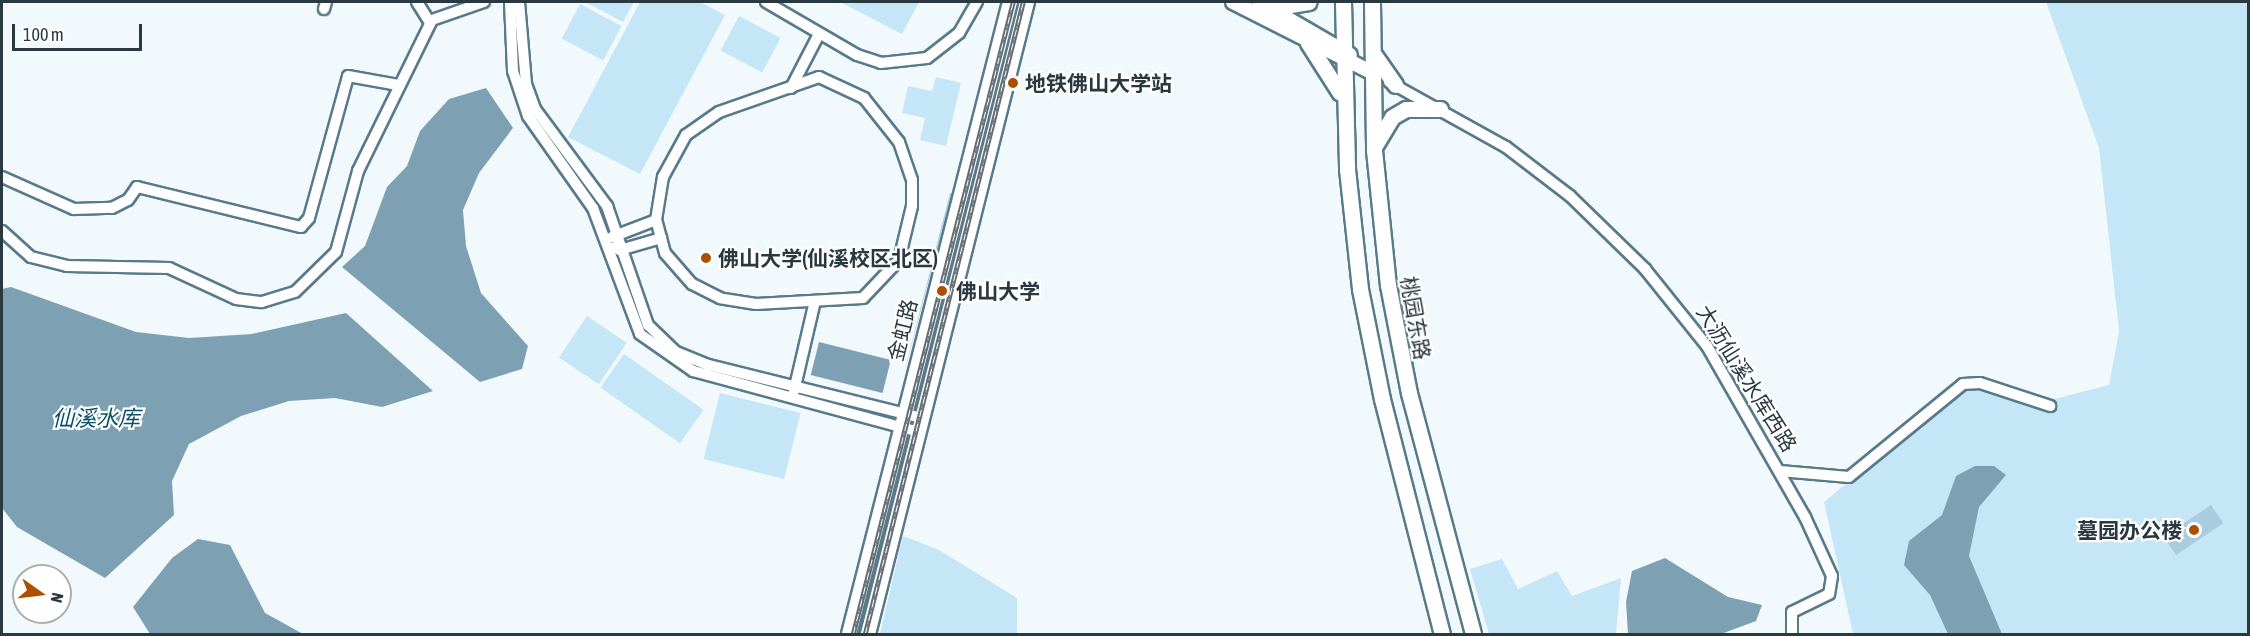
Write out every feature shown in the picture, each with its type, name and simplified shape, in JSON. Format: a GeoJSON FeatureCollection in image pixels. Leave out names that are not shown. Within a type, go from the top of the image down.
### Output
{"type":"FeatureCollection","features":[{"type":"Feature","properties":{"kind":"main road"},"geometry":{"type":"LineString","coordinates":[[1265,5],[1309,2]]}},
{"type":"Feature","properties":{"kind":"main road"},"geometry":{"type":"LineString","coordinates":[[1343,2],[1343,102],[1360,289],[1382,399],[1442,634]]}},
{"type":"Feature","properties":{"kind":"main road","name":"桃园东路"},"geometry":{"type":"LineString","coordinates":[[1372,2],[1371,72],[1374,150],[1388,285],[1408,393],[1473,634]]}},
{"type":"Feature","properties":{"kind":"main road"},"geometry":{"type":"LineString","coordinates":[[1371,40],[1374,57],[1395,85]]}},
{"type":"Feature","properties":{"kind":"main road"},"geometry":{"type":"LineString","coordinates":[[1308,43],[1343,102]]}},
{"type":"Feature","properties":{"kind":"main road"},"geometry":{"type":"LineString","coordinates":[[1374,150],[1392,117],[1406,109],[1440,109]]}},
{"type":"Feature","properties":{"kind":"street"},"geometry":{"type":"LineString","coordinates":[[417,2],[430,23]]}},
{"type":"Feature","properties":{"kind":"street"},"geometry":{"type":"LineString","coordinates":[[2,231],[32,257],[67,266],[169,268],[236,299],[262,302],[295,292],[336,252],[358,171],[430,23],[484,2]]}},
{"type":"Feature","properties":{"kind":"street"},"geometry":{"type":"LineString","coordinates":[[510,2],[513,71],[528,116],[592,208],[608,243],[619,290],[636,325],[661,352],[693,371],[792,399],[902,420]]}},
{"type":"Feature","properties":{"kind":"street"},"geometry":{"type":"LineString","coordinates":[[519,2],[526,84],[535,109],[607,206],[620,250],[648,325],[676,352],[921,425]]}},
{"type":"Feature","properties":{"kind":"street"},"geometry":{"type":"LineString","coordinates":[[766,2],[865,58],[907,63],[927,58],[959,33],[977,2]]}},
{"type":"Feature","properties":{"kind":"street","name":"金虹路"},"geometry":{"type":"LineString","coordinates":[[849,634],[1010,2]]}},
{"type":"Feature","properties":{"kind":"street","name":"金虹路"},"geometry":{"type":"LineString","coordinates":[[868,634],[1027,2]]}},
{"type":"Feature","properties":{"kind":"street"},"geometry":{"type":"LineString","coordinates":[[1233,2],[1308,43],[1342,55]]}},
{"type":"Feature","properties":{"kind":"street","name":"大沥仙溪水库西路"},"geometry":{"type":"LineString","coordinates":[[1265,5],[1342,55],[1506,147],[1570,196],[1645,269],[1707,346],[1780,471],[1849,477],[1963,384],[1980,383],[2050,406]]}},
{"type":"Feature","properties":{"kind":"street"},"geometry":{"type":"LineString","coordinates":[[791,88],[819,34]]}},
{"type":"Feature","properties":{"kind":"street"},"geometry":{"type":"LineString","coordinates":[[2,177],[74,209],[112,208],[128,200],[137,187],[301,227],[309,218],[348,76],[398,85]]}},
{"type":"Feature","properties":{"kind":"street"},"geometry":{"type":"LineString","coordinates":[[819,77],[864,98],[899,142],[912,180],[909,231],[882,283],[863,298],[756,303],[720,298],[692,284],[665,253],[656,220],[663,177],[686,135],[719,112],[791,88],[819,77]]}},
{"type":"Feature","properties":{"kind":"street"},"geometry":{"type":"LineString","coordinates":[[608,243],[615,233],[656,220]]}},
{"type":"Feature","properties":{"kind":"street"},"geometry":{"type":"LineString","coordinates":[[608,243],[620,250],[661,238]]}},
{"type":"Feature","properties":{"kind":"street"},"geometry":{"type":"LineString","coordinates":[[792,399],[815,301]]}},
{"type":"Feature","properties":{"kind":"street"},"geometry":{"type":"LineString","coordinates":[[1780,471],[1833,586],[1829,594],[1792,612],[1792,634]]}},
{"type":"Feature","properties":{"kind":"shaded area"},"geometry":{"type":"Polygon","coordinates":[[[585,2],[634,2],[623,22],[585,2]]]}},
{"type":"Feature","properties":{"kind":"shaded area"},"geometry":{"type":"Polygon","coordinates":[[[640,2],[700,2],[725,15],[640,174],[568,137],[640,2]]]}},
{"type":"Feature","properties":{"kind":"shaded area"},"geometry":{"type":"Polygon","coordinates":[[[840,2],[919,2],[902,34],[840,2]]]}},
{"type":"Feature","properties":{"kind":"shaded area"},"geometry":{"type":"Polygon","coordinates":[[[2046,2],[2248,2],[2248,634],[1853,634],[1824,502],[1974,377],[2054,399],[2109,385],[2119,331],[2099,148],[2046,2]]]}},
{"type":"Feature","properties":{"kind":"shaded area"},"geometry":{"type":"Polygon","coordinates":[[[580,4],[621,26],[603,61],[562,38],[580,4]]]}},
{"type":"Feature","properties":{"kind":"shaded area"},"geometry":{"type":"Polygon","coordinates":[[[739,16],[780,38],[762,73],[721,50],[739,16]]]}},
{"type":"Feature","properties":{"kind":"shaded area"},"geometry":{"type":"Polygon","coordinates":[[[936,77],[961,83],[946,146],[920,140],[925,118],[902,113],[908,86],[932,91],[936,77]]]}},
{"type":"Feature","properties":{"kind":"shaded area"},"geometry":{"type":"Polygon","coordinates":[[[587,316],[627,343],[599,384],[559,357],[587,316]]]}},
{"type":"Feature","properties":{"kind":"shaded area"},"geometry":{"type":"Polygon","coordinates":[[[624,354],[703,410],[680,443],[600,388],[624,354]]]}},
{"type":"Feature","properties":{"kind":"shaded area"},"geometry":{"type":"Polygon","coordinates":[[[720,393],[801,413],[784,479],[704,459],[720,393]]]}},
{"type":"Feature","properties":{"kind":"shaded area"},"geometry":{"type":"Polygon","coordinates":[[[903,536],[939,550],[1017,598],[1017,634],[880,634],[903,536]]]}},
{"type":"Feature","properties":{"kind":"shaded area"},"geometry":{"type":"Polygon","coordinates":[[[1502,559],[1518,589],[1557,571],[1572,596],[1621,578],[1616,634],[1489,634],[1470,569],[1502,559]]]}},
{"type":"Feature","properties":{"kind":"water"},"geometry":{"type":"Polygon","coordinates":[[[486,88],[513,128],[479,173],[463,210],[466,246],[481,293],[528,346],[522,369],[480,382],[342,267],[365,246],[387,187],[407,166],[420,131],[449,99],[486,88]]]}},
{"type":"Feature","properties":{"kind":"water","name":"仙溪水库"},"geometry":{"type":"Polygon","coordinates":[[[11,287],[136,332],[189,338],[252,334],[346,313],[433,391],[382,407],[335,398],[289,401],[241,416],[189,444],[172,481],[174,515],[105,578],[17,527],[2,508],[2,289],[11,287]]]}},
{"type":"Feature","properties":{"kind":"water"},"geometry":{"type":"Polygon","coordinates":[[[819,342],[891,360],[883,393],[811,375],[819,342]]]}},
{"type":"Feature","properties":{"kind":"water"},"geometry":{"type":"Polygon","coordinates":[[[1975,466],[1994,466],[2006,475],[1979,507],[1969,556],[2002,634],[1948,634],[1930,595],[1904,565],[1909,541],[1942,515],[1956,476],[1975,466]]]}},
{"type":"Feature","properties":{"kind":"water"},"geometry":{"type":"Polygon","coordinates":[[[198,539],[230,545],[265,613],[303,634],[150,634],[133,607],[172,558],[198,539]]]}},
{"type":"Feature","properties":{"kind":"water"},"geometry":{"type":"Polygon","coordinates":[[[1665,558],[1728,597],[1762,605],[1756,621],[1721,634],[1628,634],[1626,602],[1632,571],[1665,558]]]}},
{"type":"Feature","properties":{"kind":"building"},"geometry":{"type":"Polygon","coordinates":[[[950,193],[952,193],[902,381],[950,193]]]}},
{"type":"Feature","properties":{"kind":"building","name":"墓园办公楼"},"geometry":{"type":"Polygon","coordinates":[[[2211,505],[2223,523],[2176,555],[2164,537],[2211,505]]]}},
{"type":"Feature","properties":{"kind":"railway"},"geometry":{"type":"LineString","coordinates":[[853,634],[1013,2]]}},
{"type":"Feature","properties":{"kind":"railway"},"geometry":{"type":"LineString","coordinates":[[865,634],[1023,2]]}},
{"type":"Feature","properties":{"kind":"place","name":"地铁佛山大学站"},"geometry":{"type":"Point","coordinates":[1013,83]}},
{"type":"Feature","properties":{"kind":"place","name":"佛山大学(仙溪校区北区)"},"geometry":{"type":"Point","coordinates":[706,258]}},
{"type":"Feature","properties":{"kind":"place","name":"佛山大学"},"geometry":{"type":"Point","coordinates":[942,291]}},
{"type":"Feature","properties":{"kind":"place","name":"墓园办公楼"},"geometry":{"type":"Point","coordinates":[2194,530]}}]}
